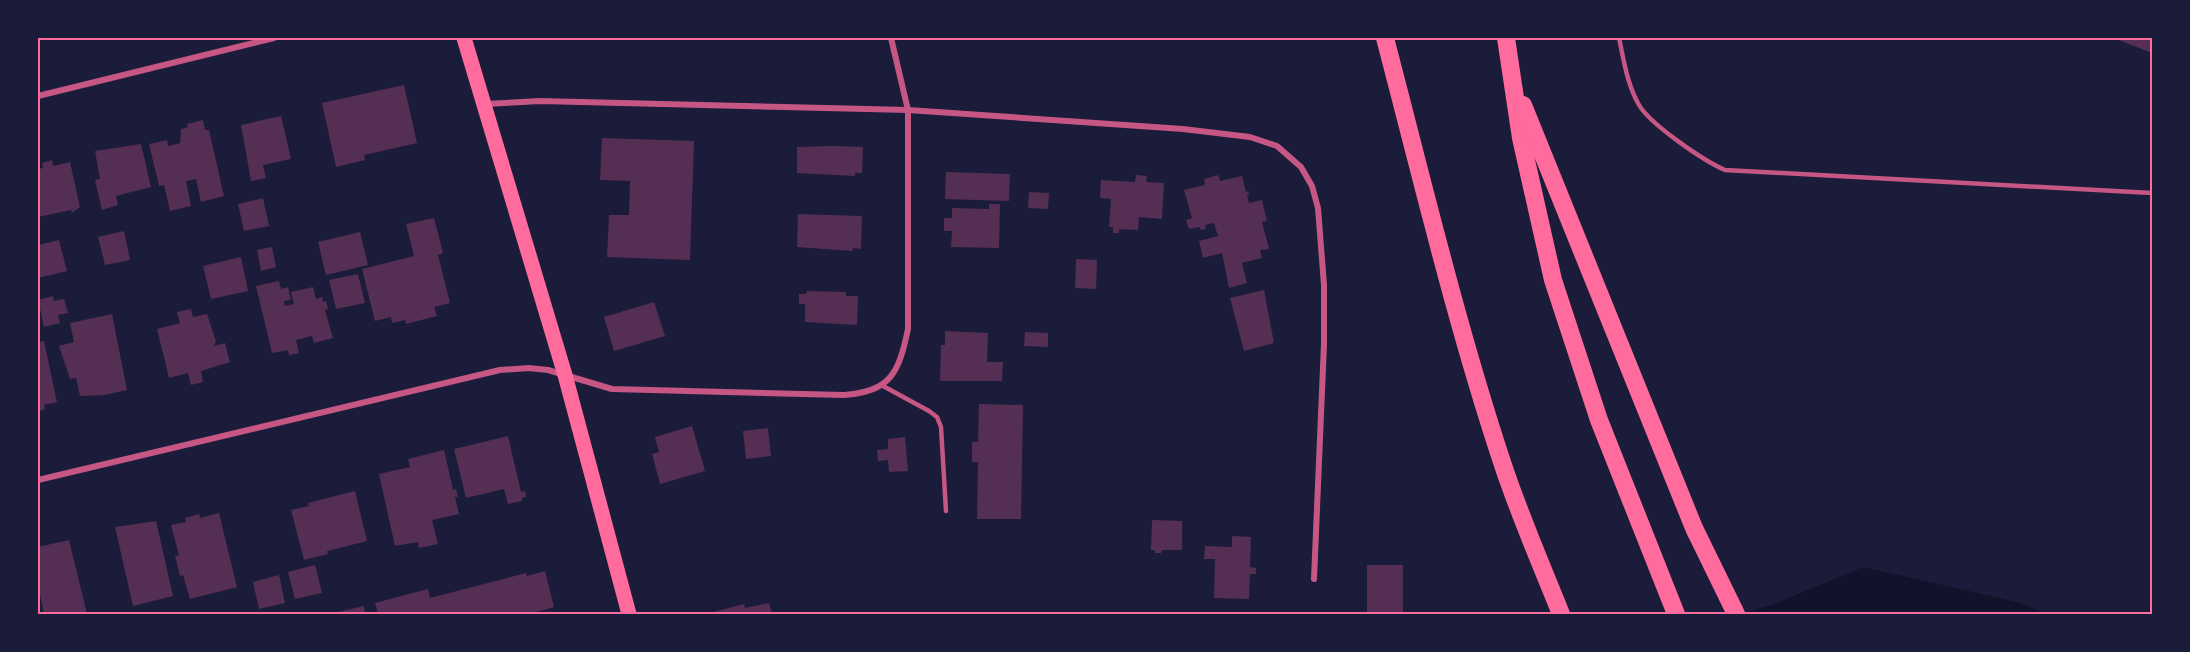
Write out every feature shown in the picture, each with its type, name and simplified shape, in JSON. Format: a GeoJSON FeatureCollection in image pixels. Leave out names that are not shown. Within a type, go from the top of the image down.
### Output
{"type":"FeatureCollection","features":[{"type":"Feature","properties":{"kind":"highway"},"geometry":{"type":"LineString","coordinates":[[1385,38],[1407,128],[1481,397],[1503,465],[1561,615]]}},
{"type":"Feature","properties":{"kind":"highway"},"geometry":{"type":"LineString","coordinates":[[1506,38],[1521,138],[1553,279],[1599,420],[1676,615]]}},
{"type":"Feature","properties":{"kind":"highway"},"geometry":{"type":"LineString","coordinates":[[1512,79],[1694,528],[1736,615]]}},
{"type":"Feature","properties":{"kind":"main road"},"geometry":{"type":"LineString","coordinates":[[465,38],[565,375],[629,615]]}},
{"type":"Feature","properties":{"kind":"street"},"geometry":{"type":"LineString","coordinates":[[38,96],[274,38]]}},
{"type":"Feature","properties":{"kind":"street"},"geometry":{"type":"LineString","coordinates":[[38,480],[500,370],[529,368],[565,375],[612,389],[844,395],[858,394],[883,386],[902,358],[908,329],[908,110],[891,38]]}},
{"type":"Feature","properties":{"kind":"street"},"geometry":{"type":"LineString","coordinates":[[484,104],[540,101],[908,110],[1228,134],[1250,137],[1276,146],[1302,167],[1312,186],[1318,208],[1324,285],[1324,344],[1314,579]]}},
{"type":"Feature","properties":{"kind":"lane"},"geometry":{"type":"LineString","coordinates":[[1619,38],[1627,77],[1640,107],[1705,161],[1725,170],[2152,193]]}},
{"type":"Feature","properties":{"kind":"lane"},"geometry":{"type":"LineString","coordinates":[[883,386],[937,417],[941,427],[946,511]]}},
{"type":"Feature","properties":{"kind":"shaded area"},"geometry":{"type":"Polygon","coordinates":[[[1863,567],[2017,602],[2047,614],[1741,614],[1772,605],[1863,567]]]}},
{"type":"Feature","properties":{"kind":"building"},"geometry":{"type":"Polygon","coordinates":[[[2117,38],[2152,38],[2152,53],[2121,41],[2117,38]]]}},
{"type":"Feature","properties":{"kind":"building"},"geometry":{"type":"Polygon","coordinates":[[[404,85],[417,143],[364,155],[365,160],[336,167],[322,103],[404,85]]]}},
{"type":"Feature","properties":{"kind":"building"},"geometry":{"type":"Polygon","coordinates":[[[281,116],[291,159],[263,165],[266,178],[251,181],[241,125],[281,116]]]}},
{"type":"Feature","properties":{"kind":"building"},"geometry":{"type":"Polygon","coordinates":[[[203,120],[205,130],[209,130],[224,196],[201,202],[196,179],[186,181],[191,206],[170,211],[164,185],[159,186],[149,144],[167,140],[168,146],[180,143],[181,129],[188,127],[187,124],[203,120]]]}},
{"type":"Feature","properties":{"kind":"building"},"geometry":{"type":"Polygon","coordinates":[[[602,138],[694,141],[690,260],[607,257],[609,215],[629,215],[630,181],[600,180],[602,138]]]}},
{"type":"Feature","properties":{"kind":"building"},"geometry":{"type":"Polygon","coordinates":[[[141,144],[151,187],[116,196],[118,205],[102,210],[95,180],[100,179],[95,151],[141,144]]]}},
{"type":"Feature","properties":{"kind":"building"},"geometry":{"type":"Polygon","coordinates":[[[797,147],[863,147],[862,173],[855,173],[855,176],[797,173],[797,147]]]}},
{"type":"Feature","properties":{"kind":"building"},"geometry":{"type":"Polygon","coordinates":[[[52,160],[53,166],[70,162],[80,207],[72,213],[71,210],[38,217],[38,169],[43,168],[42,163],[52,160]]]}},
{"type":"Feature","properties":{"kind":"building"},"geometry":{"type":"Polygon","coordinates":[[[946,172],[1010,174],[1009,201],[945,199],[946,172]]]}},
{"type":"Feature","properties":{"kind":"building"},"geometry":{"type":"Polygon","coordinates":[[[1136,175],[1147,176],[1146,182],[1164,183],[1162,219],[1139,217],[1138,230],[1119,229],[1119,233],[1113,233],[1113,227],[1109,227],[1111,199],[1100,198],[1101,180],[1135,182],[1136,175]]]}},
{"type":"Feature","properties":{"kind":"building"},"geometry":{"type":"Polygon","coordinates":[[[1218,175],[1220,181],[1242,176],[1246,192],[1248,191],[1249,203],[1262,200],[1267,221],[1262,222],[1269,249],[1260,250],[1262,258],[1242,263],[1247,283],[1229,288],[1222,253],[1203,258],[1199,241],[1218,236],[1214,223],[1205,225],[1206,229],[1201,230],[1200,227],[1189,229],[1186,220],[1192,218],[1184,190],[1205,185],[1204,179],[1218,175]]]}},
{"type":"Feature","properties":{"kind":"building"},"geometry":{"type":"Polygon","coordinates":[[[1029,192],[1049,193],[1048,209],[1028,208],[1029,192]]]}},
{"type":"Feature","properties":{"kind":"building"},"geometry":{"type":"Polygon","coordinates":[[[263,198],[269,226],[244,231],[238,204],[263,198]]]}},
{"type":"Feature","properties":{"kind":"building"},"geometry":{"type":"Polygon","coordinates":[[[989,204],[1000,204],[999,248],[951,247],[952,231],[944,231],[944,218],[952,218],[952,208],[989,209],[989,204]]]}},
{"type":"Feature","properties":{"kind":"building"},"geometry":{"type":"Polygon","coordinates":[[[798,214],[862,216],[861,249],[853,248],[852,251],[797,247],[798,214]]]}},
{"type":"Feature","properties":{"kind":"building"},"geometry":{"type":"Polygon","coordinates":[[[434,218],[443,253],[438,255],[450,303],[434,307],[437,316],[406,324],[405,320],[392,323],[391,317],[375,321],[362,269],[414,256],[406,224],[434,218]]]}},
{"type":"Feature","properties":{"kind":"building"},"geometry":{"type":"Polygon","coordinates":[[[124,231],[130,260],[105,265],[98,237],[124,231]]]}},
{"type":"Feature","properties":{"kind":"building"},"geometry":{"type":"Polygon","coordinates":[[[360,232],[368,265],[326,275],[318,242],[360,232]]]}},
{"type":"Feature","properties":{"kind":"building"},"geometry":{"type":"Polygon","coordinates":[[[59,240],[67,271],[38,278],[38,245],[59,240]]]}},
{"type":"Feature","properties":{"kind":"building"},"geometry":{"type":"Polygon","coordinates":[[[272,247],[276,267],[261,271],[257,250],[272,247]]]}},
{"type":"Feature","properties":{"kind":"building"},"geometry":{"type":"Polygon","coordinates":[[[241,257],[248,291],[211,299],[203,266],[241,257]]]}},
{"type":"Feature","properties":{"kind":"building"},"geometry":{"type":"Polygon","coordinates":[[[1076,259],[1097,260],[1096,289],[1075,288],[1076,259]]]}},
{"type":"Feature","properties":{"kind":"building"},"geometry":{"type":"Polygon","coordinates":[[[358,274],[365,303],[336,309],[329,280],[358,274]]]}},
{"type":"Feature","properties":{"kind":"building"},"geometry":{"type":"Polygon","coordinates":[[[279,281],[281,289],[288,287],[291,300],[284,301],[285,306],[294,304],[291,292],[313,287],[316,299],[322,297],[323,302],[326,301],[328,309],[325,310],[333,338],[314,343],[312,336],[296,340],[299,353],[289,355],[288,350],[272,353],[256,286],[279,281]]]}},
{"type":"Feature","properties":{"kind":"building"},"geometry":{"type":"Polygon","coordinates":[[[1264,290],[1274,343],[1244,351],[1230,298],[1264,290]]]}},
{"type":"Feature","properties":{"kind":"building"},"geometry":{"type":"Polygon","coordinates":[[[807,291],[846,292],[846,296],[858,296],[857,325],[805,322],[805,304],[799,304],[799,294],[806,294],[807,291]]]}},
{"type":"Feature","properties":{"kind":"building"},"geometry":{"type":"Polygon","coordinates":[[[53,296],[54,301],[64,299],[68,313],[58,315],[60,323],[44,327],[38,300],[53,296]]]}},
{"type":"Feature","properties":{"kind":"building"},"geometry":{"type":"Polygon","coordinates":[[[654,302],[665,336],[614,351],[604,317],[654,302]]]}},
{"type":"Feature","properties":{"kind":"building"},"geometry":{"type":"Polygon","coordinates":[[[191,309],[193,317],[207,314],[216,341],[214,346],[225,343],[230,362],[201,371],[203,382],[191,385],[188,373],[169,378],[157,329],[180,323],[177,312],[191,309]]]}},
{"type":"Feature","properties":{"kind":"building"},"geometry":{"type":"Polygon","coordinates":[[[112,314],[127,390],[105,395],[80,396],[76,378],[70,379],[59,346],[74,342],[70,323],[112,314]]]}},
{"type":"Feature","properties":{"kind":"building"},"geometry":{"type":"Polygon","coordinates":[[[945,331],[988,333],[987,362],[1003,362],[1002,381],[940,381],[941,345],[945,345],[945,331]]]}},
{"type":"Feature","properties":{"kind":"building"},"geometry":{"type":"Polygon","coordinates":[[[1025,332],[1048,333],[1048,347],[1024,346],[1025,332]]]}},
{"type":"Feature","properties":{"kind":"building"},"geometry":{"type":"Polygon","coordinates":[[[44,341],[57,402],[44,405],[45,409],[39,411],[40,417],[38,418],[38,342],[44,341]]]}},
{"type":"Feature","properties":{"kind":"building"},"geometry":{"type":"Polygon","coordinates":[[[979,404],[1023,405],[1021,519],[977,519],[978,462],[972,462],[972,442],[978,442],[979,404]]]}},
{"type":"Feature","properties":{"kind":"building"},"geometry":{"type":"Polygon","coordinates":[[[692,426],[705,471],[660,484],[652,454],[659,452],[655,437],[692,426]]]}},
{"type":"Feature","properties":{"kind":"building"},"geometry":{"type":"Polygon","coordinates":[[[768,428],[771,456],[746,459],[743,431],[768,428]]]}},
{"type":"Feature","properties":{"kind":"building"},"geometry":{"type":"Polygon","coordinates":[[[508,436],[521,492],[525,491],[526,497],[522,498],[522,501],[508,504],[504,489],[466,498],[454,449],[508,436]]]}},
{"type":"Feature","properties":{"kind":"building"},"geometry":{"type":"Polygon","coordinates":[[[905,437],[908,471],[889,472],[888,460],[878,461],[877,450],[888,449],[888,439],[905,437]]]}},
{"type":"Feature","properties":{"kind":"building"},"geometry":{"type":"Polygon","coordinates":[[[444,450],[453,490],[456,489],[458,497],[455,497],[459,514],[432,520],[438,544],[419,548],[418,542],[395,546],[379,474],[410,467],[408,459],[444,450]]]}},
{"type":"Feature","properties":{"kind":"building"},"geometry":{"type":"Polygon","coordinates":[[[355,491],[367,541],[327,551],[328,554],[304,560],[291,510],[309,506],[308,503],[355,491]]]}},
{"type":"Feature","properties":{"kind":"building"},"geometry":{"type":"Polygon","coordinates":[[[219,513],[237,587],[190,599],[183,575],[180,576],[175,556],[179,555],[171,525],[186,522],[185,518],[199,514],[200,518],[219,513]]]}},
{"type":"Feature","properties":{"kind":"building"},"geometry":{"type":"Polygon","coordinates":[[[1152,520],[1182,521],[1182,550],[1162,550],[1161,553],[1155,553],[1155,550],[1151,550],[1152,520]]]}},
{"type":"Feature","properties":{"kind":"building"},"geometry":{"type":"Polygon","coordinates":[[[156,521],[173,596],[133,606],[115,527],[156,521]]]}},
{"type":"Feature","properties":{"kind":"building"},"geometry":{"type":"Polygon","coordinates":[[[1232,536],[1251,537],[1250,567],[1256,568],[1256,574],[1250,574],[1249,599],[1214,598],[1215,559],[1204,559],[1205,546],[1232,547],[1232,536]]]}},
{"type":"Feature","properties":{"kind":"building"},"geometry":{"type":"Polygon","coordinates":[[[69,540],[87,614],[44,614],[38,585],[38,547],[69,540]]]}},
{"type":"Feature","properties":{"kind":"building"},"geometry":{"type":"Polygon","coordinates":[[[315,565],[322,593],[295,599],[288,572],[315,565]]]}},
{"type":"Feature","properties":{"kind":"building"},"geometry":{"type":"Polygon","coordinates":[[[1367,565],[1403,565],[1403,614],[1367,614],[1367,565]]]}},
{"type":"Feature","properties":{"kind":"building"},"geometry":{"type":"Polygon","coordinates":[[[545,571],[554,607],[537,612],[538,614],[378,614],[375,603],[428,589],[430,598],[526,573],[527,576],[545,571]]]}},
{"type":"Feature","properties":{"kind":"building"},"geometry":{"type":"Polygon","coordinates":[[[279,575],[285,603],[259,609],[253,582],[279,575]]]}},
{"type":"Feature","properties":{"kind":"building"},"geometry":{"type":"Polygon","coordinates":[[[769,603],[772,614],[706,614],[744,604],[745,608],[769,603]]]}},
{"type":"Feature","properties":{"kind":"building"},"geometry":{"type":"Polygon","coordinates":[[[364,606],[365,614],[329,614],[364,606]]]}}]}
